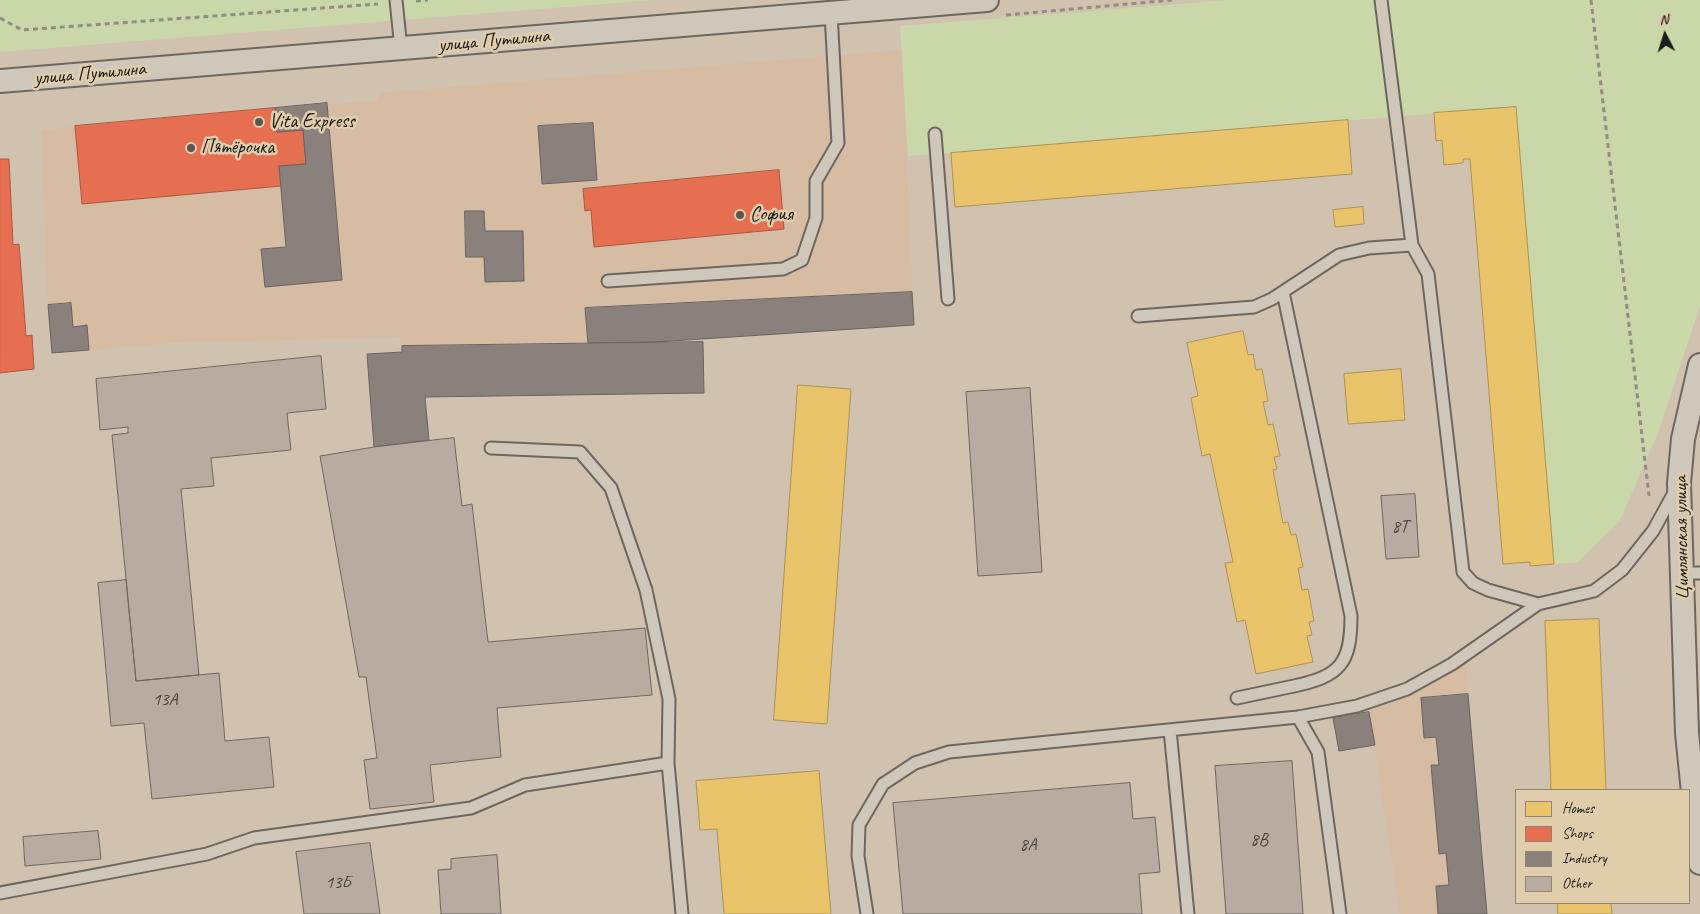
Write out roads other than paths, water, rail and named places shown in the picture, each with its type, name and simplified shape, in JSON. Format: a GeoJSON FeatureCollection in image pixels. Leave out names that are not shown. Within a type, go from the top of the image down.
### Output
{"type":"FeatureCollection","features":[{"type":"Feature","properties":{"kind":"street","name":"улица Путилина"},"geometry":{"type":"LineString","coordinates":[[0,81],[987,0]]}},
{"type":"Feature","properties":{"kind":"street","name":"Цимлянская улица"},"geometry":{"type":"LineString","coordinates":[[1698,382],[1683,439],[1680,483],[1691,573],[1687,733],[1696,790],[1700,862]]}},
{"type":"Feature","properties":{"kind":"lane"},"geometry":{"type":"LineString","coordinates":[[1381,0],[1412,245],[1428,274],[1464,572],[1473,583],[1488,590],[1538,604]]}},
{"type":"Feature","properties":{"kind":"lane"},"geometry":{"type":"LineString","coordinates":[[396,1],[401,49]]}},
{"type":"Feature","properties":{"kind":"lane"},"geometry":{"type":"LineString","coordinates":[[608,281],[783,269],[802,260],[816,218],[816,181],[838,143],[831,13]]}},
{"type":"Feature","properties":{"kind":"lane"},"geometry":{"type":"LineString","coordinates":[[935,134],[948,299]]}},
{"type":"Feature","properties":{"kind":"lane"},"geometry":{"type":"LineString","coordinates":[[1138,316],[1244,309],[1263,304],[1338,255],[1369,248],[1412,245]]}},
{"type":"Feature","properties":{"kind":"lane"},"geometry":{"type":"LineString","coordinates":[[1237,698],[1321,680],[1337,669],[1346,655],[1351,638],[1351,616],[1283,292]]}},
{"type":"Feature","properties":{"kind":"lane"},"geometry":{"type":"LineString","coordinates":[[491,448],[580,452],[611,488],[648,599],[668,698],[668,762],[682,914]]}},
{"type":"Feature","properties":{"kind":"lane"},"geometry":{"type":"LineString","coordinates":[[867,914],[858,856],[859,825],[884,784],[915,763],[949,752],[1298,717],[1357,706],[1407,689],[1452,664],[1538,604],[1594,591],[1622,570],[1653,531],[1680,483]]}},
{"type":"Feature","properties":{"kind":"lane"},"geometry":{"type":"LineString","coordinates":[[1298,717],[1318,752],[1340,914]]}},
{"type":"Feature","properties":{"kind":"lane"},"geometry":{"type":"LineString","coordinates":[[1170,730],[1188,914]]}},
{"type":"Feature","properties":{"kind":"lane"},"geometry":{"type":"LineString","coordinates":[[0,893],[207,854],[254,838],[471,808],[525,785],[668,762]]}},
{"type":"Feature","properties":{"kind":"place","name":"Vita Express"},"geometry":{"type":"Point","coordinates":[259,122]}},
{"type":"Feature","properties":{"kind":"place","name":"Пятёрочка"},"geometry":{"type":"Point","coordinates":[191,148]}},
{"type":"Feature","properties":{"kind":"place","name":"София"},"geometry":{"type":"Point","coordinates":[740,215]}}]}
